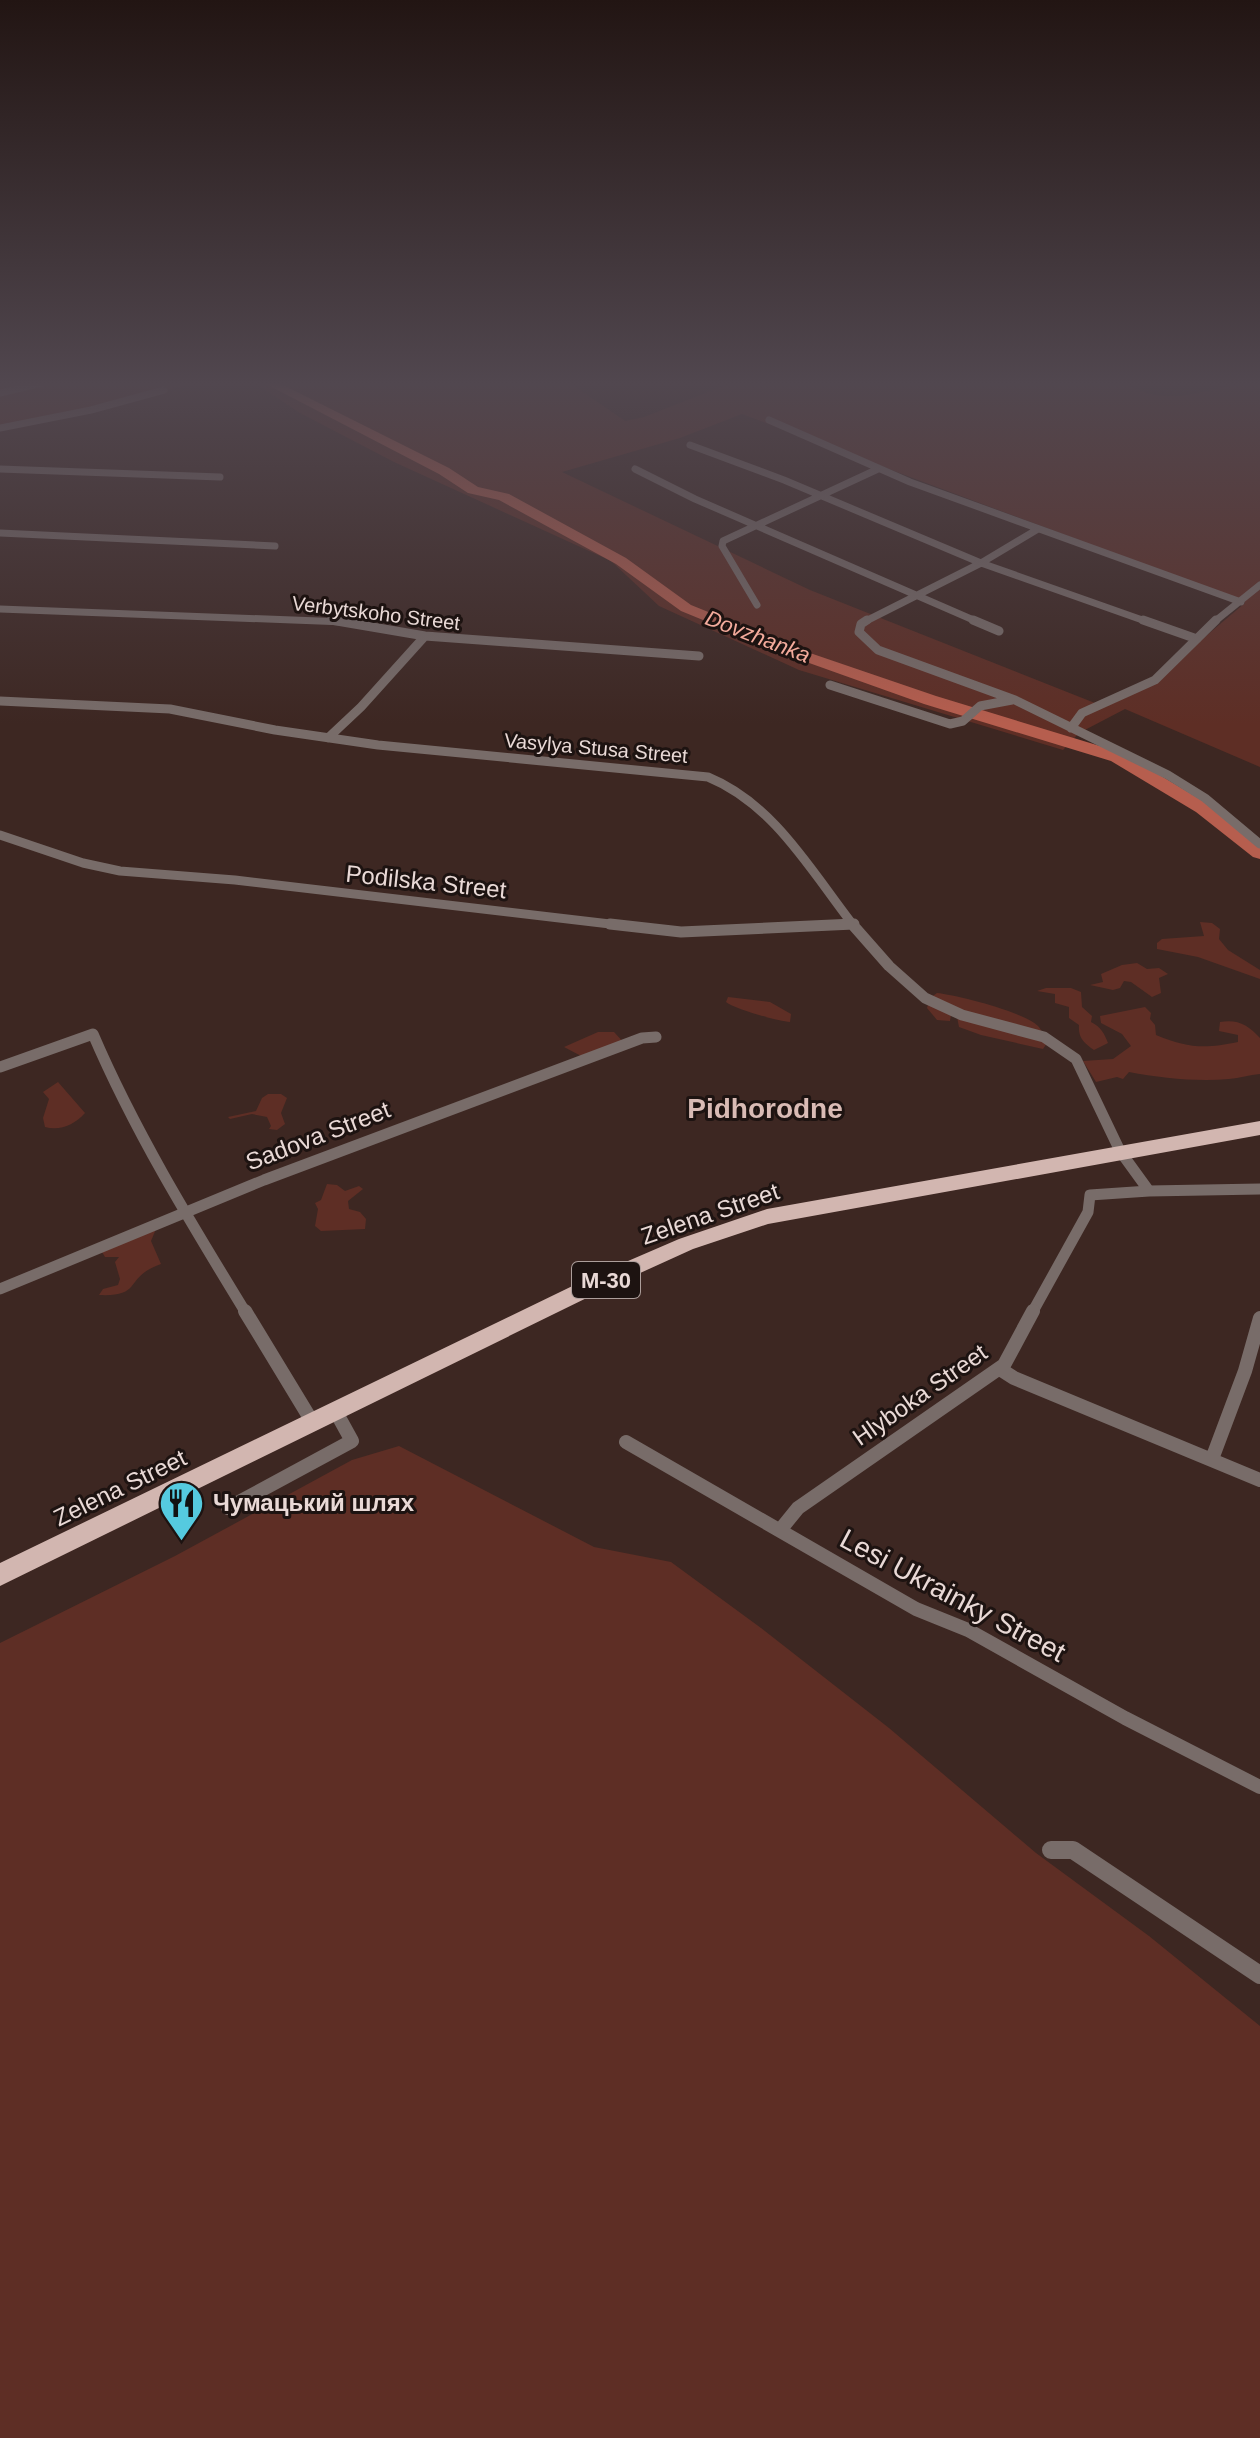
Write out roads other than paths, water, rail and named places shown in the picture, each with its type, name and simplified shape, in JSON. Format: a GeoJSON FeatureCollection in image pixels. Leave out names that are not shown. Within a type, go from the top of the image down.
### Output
{"type":"FeatureCollection","features":[{"type":"Feature","properties":{"kind":"highway","name":"Zelena Street"},"geometry":{"type":"LineString","coordinates":[[0,1575],[598,1283],[686,1244],[767,1217],[831,1204],[1260,1128]]}},
{"type":"Feature","properties":{"kind":"street"},"geometry":{"type":"LineString","coordinates":[[694,497],[999,631]]}},
{"type":"Feature","properties":{"kind":"street"},"geometry":{"type":"LineString","coordinates":[[757,605],[722,546],[726,538],[818,497]]}},
{"type":"Feature","properties":{"kind":"street"},"geometry":{"type":"LineString","coordinates":[[822,497],[981,563],[1197,639]]}},
{"type":"Feature","properties":{"kind":"street"},"geometry":{"type":"LineString","coordinates":[[952,497],[1241,602]]}},
{"type":"Feature","properties":{"kind":"street"},"geometry":{"type":"LineString","coordinates":[[1038,529],[981,563],[861,624],[859,632],[866,642],[899,659],[1015,700],[1191,788],[1260,844]]}},
{"type":"Feature","properties":{"kind":"street"},"geometry":{"type":"LineString","coordinates":[[0,533],[275,546]]}},
{"type":"Feature","properties":{"kind":"street"},"geometry":{"type":"LineString","coordinates":[[1071,728],[1082,713],[1155,680],[1260,585]]}},
{"type":"Feature","properties":{"kind":"street","name":"Verbytskoho Street"},"geometry":{"type":"LineString","coordinates":[[0,609],[323,620],[425,636],[699,656]]}},
{"type":"Feature","properties":{"kind":"street"},"geometry":{"type":"LineString","coordinates":[[328,738],[361,707],[425,636]]}},
{"type":"Feature","properties":{"kind":"street"},"geometry":{"type":"LineString","coordinates":[[830,685],[950,724],[963,721],[987,703],[1015,700]]}},
{"type":"Feature","properties":{"kind":"street","name":"Vasylya Stusa Street"},"geometry":{"type":"LineString","coordinates":[[0,701],[170,709],[328,738],[708,777],[735,788],[756,804],[854,924],[896,972],[924,998],[945,1010],[1045,1038],[1068,1049],[1103,1111],[1120,1151],[1149,1191]]}},
{"type":"Feature","properties":{"kind":"street","name":"Podilska Street"},"geometry":{"type":"LineString","coordinates":[[0,835],[83,863],[120,871],[235,880],[681,932],[854,924]]}},
{"type":"Feature","properties":{"kind":"street"},"geometry":{"type":"LineString","coordinates":[[0,1067],[93,1034],[112,1078],[186,1214],[313,1423]]}},
{"type":"Feature","properties":{"kind":"street","name":"Sadova Street"},"geometry":{"type":"LineString","coordinates":[[0,1289],[264,1180],[642,1038],[656,1037]]}},
{"type":"Feature","properties":{"kind":"street"},"geometry":{"type":"LineString","coordinates":[[1149,1191],[1260,1189]]}},
{"type":"Feature","properties":{"kind":"street","name":"Hlyboka Street"},"geometry":{"type":"LineString","coordinates":[[781,1529],[798,1508],[1000,1369],[1088,1212],[1090,1195],[1149,1191]]}},
{"type":"Feature","properties":{"kind":"street"},"geometry":{"type":"LineString","coordinates":[[1212,1459],[1245,1371],[1260,1318]]}},
{"type":"Feature","properties":{"kind":"street"},"geometry":{"type":"LineString","coordinates":[[1000,1369],[1014,1378],[1260,1480]]}},
{"type":"Feature","properties":{"kind":"street"},"geometry":{"type":"LineString","coordinates":[[228,1508],[352,1441],[336,1412]]}},
{"type":"Feature","properties":{"kind":"street","name":"Lesi Ukrainky Street"},"geometry":{"type":"LineString","coordinates":[[626,1442],[916,1609],[968,1630],[1125,1718],[1260,1787]]}},
{"type":"Feature","properties":{"kind":"street"},"geometry":{"type":"LineString","coordinates":[[1051,1850],[1073,1850],[1260,1975]]}},
{"type":"Feature","properties":{"kind":"waterway","name":"Dovzhanka"},"geometry":{"type":"LineString","coordinates":[[503,497],[621,561],[686,608],[804,656],[930,700],[1117,757],[1202,808],[1260,853]]}},
{"type":"Feature","properties":{"kind":"place","name":"Чумацький шлях"},"geometry":{"type":"Point","coordinates":[182,1542]}},
{"type":"Feature","properties":{"kind":"district","name":"Pidhorodne"},"geometry":{"type":"Point","coordinates":[765,1108]}}]}
